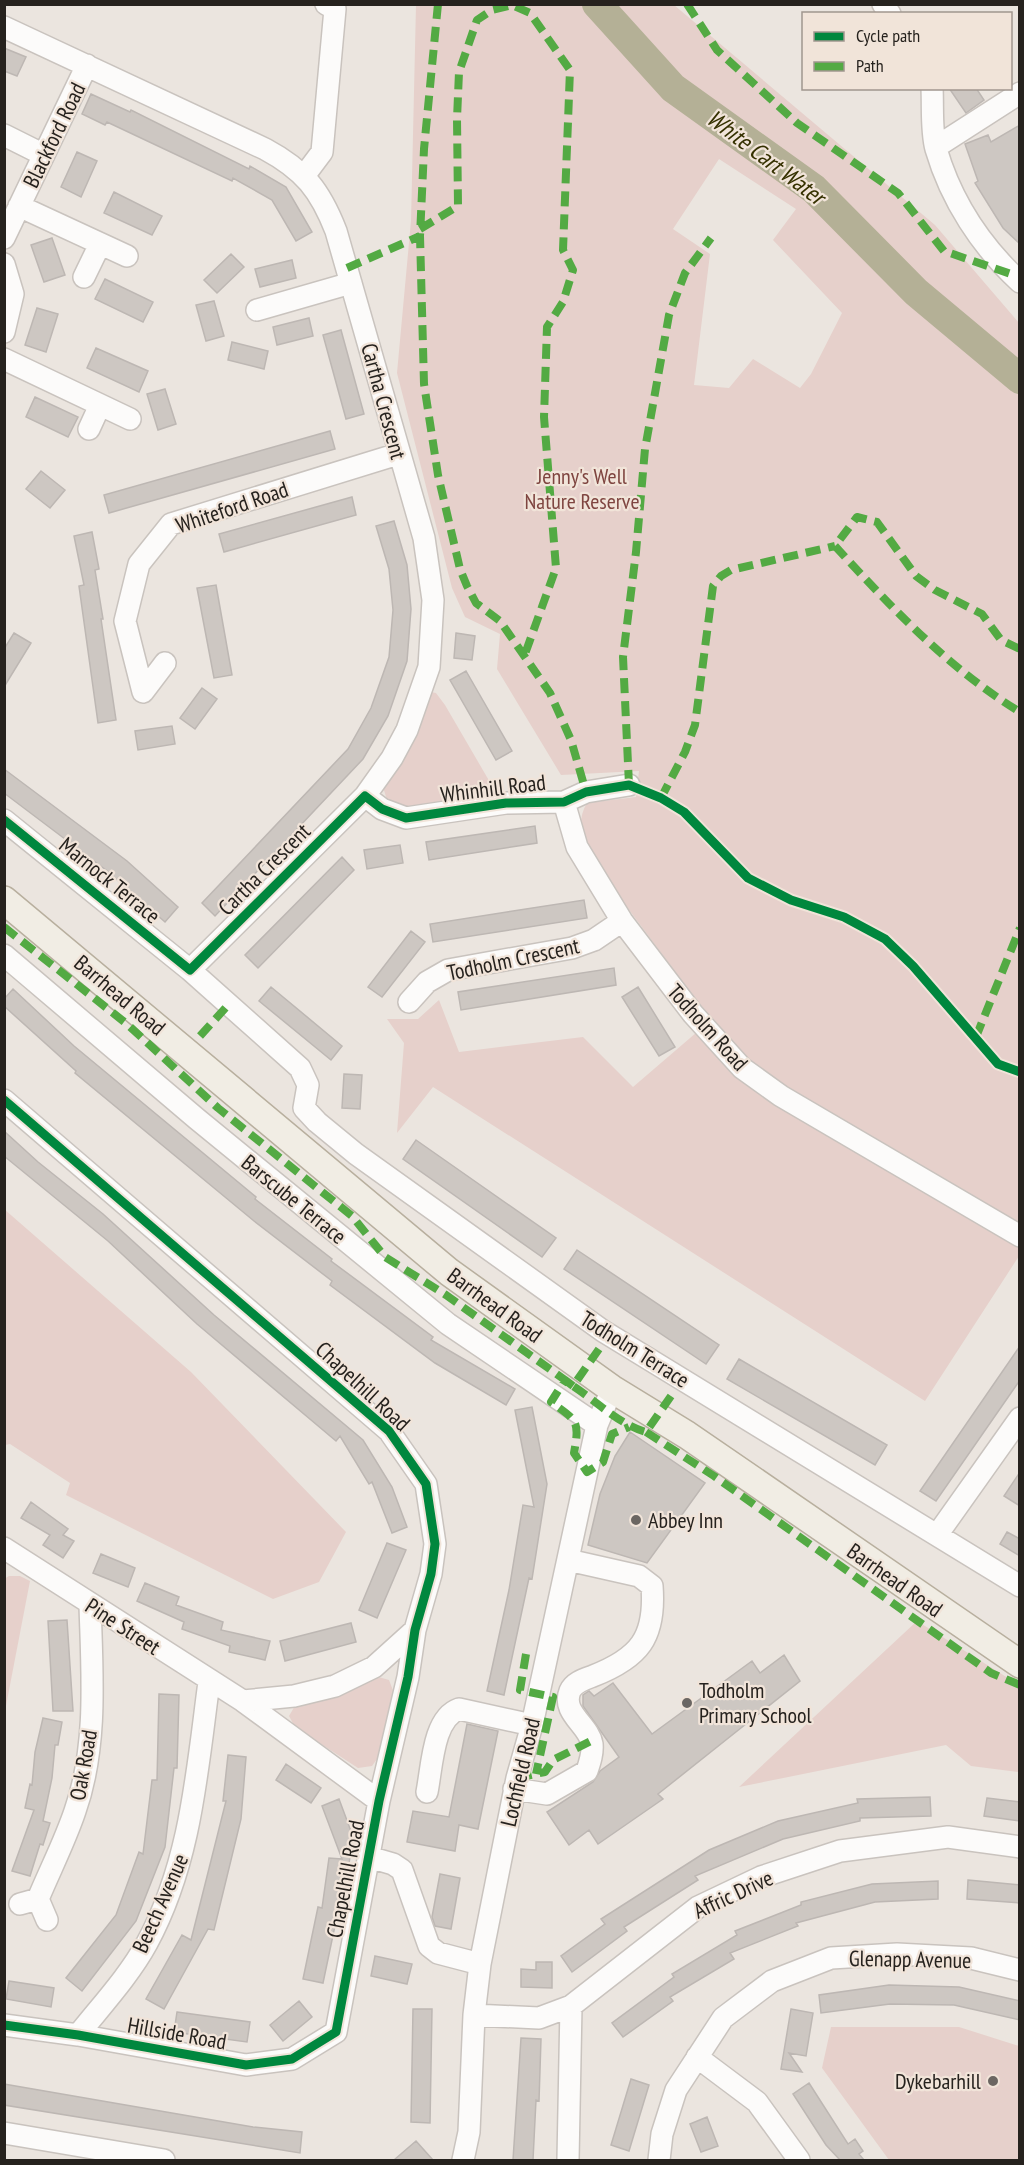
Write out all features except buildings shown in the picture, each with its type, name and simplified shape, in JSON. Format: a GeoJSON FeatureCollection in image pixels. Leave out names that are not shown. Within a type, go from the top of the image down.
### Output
{"type":"FeatureCollection","features":[{"type":"Feature","properties":{"kind":"main road","name":"Barrhead Road"},"geometry":{"type":"LineString","coordinates":[[4,900],[449,1272],[612,1389],[687,1435],[1019,1661]]}},
{"type":"Feature","properties":{"kind":"street"},"geometry":{"type":"LineString","coordinates":[[304,176],[322,152],[335,9],[326,4]]}},
{"type":"Feature","properties":{"kind":"street","name":"Cartha Crescent"},"geometry":{"type":"LineString","coordinates":[[4,27],[265,149],[295,167],[304,176],[327,210],[351,282],[428,560],[433,600],[432,647],[420,699],[392,758],[365,796],[190,970]]}},
{"type":"Feature","properties":{"kind":"street","name":"Blackford Road"},"geometry":{"type":"LineString","coordinates":[[5,238],[87,65]]}},
{"type":"Feature","properties":{"kind":"street"},"geometry":{"type":"LineString","coordinates":[[932,90],[936,147],[957,200],[976,234],[1020,282]]}},
{"type":"Feature","properties":{"kind":"street"},"geometry":{"type":"LineString","coordinates":[[936,147],[1020,93]]}},
{"type":"Feature","properties":{"kind":"street"},"geometry":{"type":"LineString","coordinates":[[4,135],[44,155]]}},
{"type":"Feature","properties":{"kind":"street"},"geometry":{"type":"LineString","coordinates":[[19,206],[127,256]]}},
{"type":"Feature","properties":{"kind":"street"},"geometry":{"type":"LineString","coordinates":[[84,277],[100,244]]}},
{"type":"Feature","properties":{"kind":"street"},"geometry":{"type":"LineString","coordinates":[[4,264],[13,294],[4,332]]}},
{"type":"Feature","properties":{"kind":"street"},"geometry":{"type":"LineString","coordinates":[[257,309],[351,282]]}},
{"type":"Feature","properties":{"kind":"street"},"geometry":{"type":"LineString","coordinates":[[4,359],[130,419]]}},
{"type":"Feature","properties":{"kind":"street"},"geometry":{"type":"LineString","coordinates":[[89,429],[100,405]]}},
{"type":"Feature","properties":{"kind":"street","name":"Whiteford Road"},"geometry":{"type":"LineString","coordinates":[[165,663],[143,692],[125,621],[139,564],[171,524],[398,454]]}},
{"type":"Feature","properties":{"kind":"street","name":"Whinhill Road"},"geometry":{"type":"LineString","coordinates":[[365,796],[382,809],[406,818],[506,803],[559,800],[564,802],[586,792],[628,786]]}},
{"type":"Feature","properties":{"kind":"street","name":"Todholm Road"},"geometry":{"type":"LineString","coordinates":[[564,802],[577,848],[622,921],[721,1047],[762,1084],[1020,1236]]}},
{"type":"Feature","properties":{"kind":"street","name":"Marnock Terrace"},"geometry":{"type":"LineString","coordinates":[[4,820],[190,970],[300,1068]]}},
{"type":"Feature","properties":{"kind":"street","name":"Todholm Crescent"},"geometry":{"type":"LineString","coordinates":[[409,1002],[427,982],[448,970],[572,948],[594,940],[622,921]]}},
{"type":"Feature","properties":{"kind":"street","name":"Barscube Terrace"},"geometry":{"type":"LineString","coordinates":[[4,955],[197,1119],[448,1324],[597,1425]]}},
{"type":"Feature","properties":{"kind":"street","name":"Todholm Terrace"},"geometry":{"type":"LineString","coordinates":[[300,1068],[308,1085],[304,1108],[317,1122],[356,1154],[603,1331],[1020,1586]]}},
{"type":"Feature","properties":{"kind":"street","name":"Chapelhill Road"},"geometry":{"type":"LineString","coordinates":[[4,1100],[389,1431],[426,1484],[435,1544],[431,1574],[415,1630],[408,1677],[380,1801],[336,2032]]}},
{"type":"Feature","properties":{"kind":"street","name":"Lochfield Road"},"geometry":{"type":"LineString","coordinates":[[463,2160],[469,2132],[474,2015],[480,1964],[514,1789],[532,1725],[597,1425],[612,1389]]}},
{"type":"Feature","properties":{"kind":"street"},"geometry":{"type":"LineString","coordinates":[[937,1535],[1020,1418]]}},
{"type":"Feature","properties":{"kind":"street","name":"Pine Street"},"geometry":{"type":"LineString","coordinates":[[4,1548],[209,1682],[243,1701],[380,1801]]}},
{"type":"Feature","properties":{"kind":"street"},"geometry":{"type":"LineString","coordinates":[[514,1789],[547,1794],[587,1771],[592,1745],[589,1734],[578,1723],[570,1707],[570,1692],[577,1683],[621,1665],[635,1652],[649,1629],[654,1606],[652,1586],[639,1576],[568,1560]]}},
{"type":"Feature","properties":{"kind":"street","name":"Oak Road"},"geometry":{"type":"LineString","coordinates":[[47,1920],[29,1902],[76,1809],[88,1754],[92,1711],[90,1605]]}},
{"type":"Feature","properties":{"kind":"street"},"geometry":{"type":"LineString","coordinates":[[243,1701],[294,1696],[335,1686],[374,1667],[415,1630]]}},
{"type":"Feature","properties":{"kind":"street","name":"Beech Avenue"},"geometry":{"type":"LineString","coordinates":[[78,2035],[147,1944],[179,1869],[191,1816],[209,1682]]}},
{"type":"Feature","properties":{"kind":"street"},"geometry":{"type":"LineString","coordinates":[[428,1792],[441,1723],[450,1712],[459,1708],[532,1725]]}},
{"type":"Feature","properties":{"kind":"street","name":"Affric Drive"},"geometry":{"type":"LineString","coordinates":[[474,2015],[539,2018],[571,2006],[698,1907],[761,1877],[840,1851],[948,1837],[1020,1847]]}},
{"type":"Feature","properties":{"kind":"street"},"geometry":{"type":"LineString","coordinates":[[369,1857],[393,1864],[402,1870],[429,1946],[438,1953],[480,1964]]}},
{"type":"Feature","properties":{"kind":"street","name":"Glenapp Avenue"},"geometry":{"type":"LineString","coordinates":[[659,2160],[663,2134],[676,2090],[723,2018],[766,1984],[831,1958],[897,1954],[971,1958],[1020,1970]]}},
{"type":"Feature","properties":{"kind":"street"},"geometry":{"type":"LineString","coordinates":[[568,2160],[571,2006]]}},
{"type":"Feature","properties":{"kind":"street","name":"Hillside Road"},"geometry":{"type":"LineString","coordinates":[[4,2025],[78,2035],[246,2065],[292,2059],[336,2032]]}},
{"type":"Feature","properties":{"kind":"street"},"geometry":{"type":"LineString","coordinates":[[697,2057],[757,2102],[799,2160]]}},
{"type":"Feature","properties":{"kind":"street"},"geometry":{"type":"LineString","coordinates":[[469,2132],[470,2160]]}},
{"type":"Feature","properties":{"kind":"street"},"geometry":{"type":"LineString","coordinates":[[4,2133],[164,2160]]}},
{"type":"Feature","properties":{"kind":"green space","name":"Jenny's Well Nature Reserve"},"geometry":{"type":"Polygon","coordinates":[[[416,5],[674,5],[935,225],[1019,323],[1019,1256],[925,1401],[433,1087],[397,1133],[404,1043],[387,1019],[418,1019],[439,1000],[459,1052],[583,1037],[633,1087],[711,1020],[589,856],[584,843],[581,823],[587,803],[636,797],[639,771],[561,775],[497,669],[500,634],[465,617],[452,588],[397,373],[411,221],[416,5]],[[719,159],[673,229],[710,254],[694,385],[729,388],[753,359],[800,388],[811,374],[842,313],[773,240],[796,209],[719,159]]]}},
{"type":"Feature","properties":{"kind":"green space"},"geometry":{"type":"Polygon","coordinates":[[[431,692],[436,693],[445,705],[498,796],[404,809],[387,800],[383,787],[431,692]]]}},
{"type":"Feature","properties":{"kind":"green space"},"geometry":{"type":"Polygon","coordinates":[[[4,1209],[191,1372],[346,1532],[319,1582],[273,1599],[66,1495],[70,1483],[10,1444],[5,1445],[4,1209]]]}},
{"type":"Feature","properties":{"kind":"green space"},"geometry":{"type":"Polygon","coordinates":[[[9,1576],[20,1576],[30,1581],[5,1711],[4,1579],[9,1576]]]}},
{"type":"Feature","properties":{"kind":"green space"},"geometry":{"type":"Polygon","coordinates":[[[917,1621],[1019,1685],[1019,1772],[971,1766],[946,1745],[739,1787],[917,1621]]]}},
{"type":"Feature","properties":{"kind":"green space"},"geometry":{"type":"Polygon","coordinates":[[[375,1676],[389,1680],[394,1693],[382,1752],[372,1766],[358,1768],[295,1727],[289,1716],[296,1704],[375,1676]]]}},
{"type":"Feature","properties":{"kind":"green space"},"geometry":{"type":"Polygon","coordinates":[[[831,2027],[959,2027],[1019,2046],[1019,2160],[889,2160],[822,2068],[831,2027]]]}},
{"type":"Feature","properties":{"kind":"waterway","name":"White Cart Water"},"geometry":{"type":"LineString","coordinates":[[597,4],[673,88],[814,189],[916,292],[1020,379]]}},
{"type":"Feature","properties":{"kind":"marked path"},"geometry":{"type":"LineString","coordinates":[[438,4],[424,149],[420,236],[424,384],[438,475],[460,569],[467,586],[476,603],[500,621],[550,693],[571,740],[586,792]]}},
{"type":"Feature","properties":{"kind":"marked path"},"geometry":{"type":"LineString","coordinates":[[687,4],[717,50],[797,123],[898,193],[944,251],[1011,274]]}},
{"type":"Feature","properties":{"kind":"marked path"},"geometry":{"type":"LineString","coordinates":[[420,229],[458,206],[459,72],[477,20],[492,10],[512,5],[530,13],[570,70],[563,250],[573,270],[563,302],[547,327],[544,417],[556,568],[525,654]]}},
{"type":"Feature","properties":{"kind":"marked path"},"geometry":{"type":"LineString","coordinates":[[347,268],[420,236]]}},
{"type":"Feature","properties":{"kind":"marked path"},"geometry":{"type":"LineString","coordinates":[[629,785],[623,657],[636,552],[645,449],[669,315],[685,273],[711,238]]}},
{"type":"Feature","properties":{"kind":"marked path"},"geometry":{"type":"LineString","coordinates":[[1020,649],[1001,640],[982,614],[935,590],[916,576],[877,522],[857,517],[835,546],[899,614],[945,657],[1020,712]]}},
{"type":"Feature","properties":{"kind":"marked path"},"geometry":{"type":"LineString","coordinates":[[661,798],[685,752],[695,725],[713,586],[721,576],[731,570],[835,546]]}},
{"type":"Feature","properties":{"kind":"marked path"},"geometry":{"type":"LineString","coordinates":[[4,927],[127,1024],[218,1108],[352,1216],[385,1257],[446,1295],[565,1380]]}},
{"type":"Feature","properties":{"kind":"marked path"},"geometry":{"type":"LineString","coordinates":[[976,1037],[1020,928]]}},
{"type":"Feature","properties":{"kind":"marked path"},"geometry":{"type":"LineString","coordinates":[[200,1036],[229,1004]]}},
{"type":"Feature","properties":{"kind":"marked path"},"geometry":{"type":"LineString","coordinates":[[599,1349],[573,1386],[627,1424],[646,1432],[671,1396]]}},
{"type":"Feature","properties":{"kind":"marked path"},"geometry":{"type":"LineString","coordinates":[[573,1386],[565,1380],[551,1402],[574,1422],[577,1434],[574,1453],[587,1472],[603,1462],[612,1434],[629,1427]]}},
{"type":"Feature","properties":{"kind":"marked path"},"geometry":{"type":"LineString","coordinates":[[646,1432],[714,1476],[991,1673],[1020,1685]]}},
{"type":"Feature","properties":{"kind":"marked path"},"geometry":{"type":"LineString","coordinates":[[526,1654],[520,1690],[553,1697],[536,1774]]}},
{"type":"Feature","properties":{"kind":"marked path"},"geometry":{"type":"LineString","coordinates":[[517,1778],[545,1772],[553,1760],[591,1741]]}},
{"type":"Feature","properties":{"kind":"cycle path"},"geometry":{"type":"LineString","coordinates":[[4,820],[190,970],[365,796],[382,809],[406,818],[506,803],[564,802],[586,792],[629,785],[661,798],[684,812],[748,878],[791,900],[844,917],[885,939],[913,966],[998,1064],[1020,1072]]}},
{"type":"Feature","properties":{"kind":"cycle path"},"geometry":{"type":"LineString","coordinates":[[4,1100],[389,1431],[426,1484],[435,1544],[431,1574],[415,1630],[408,1677],[379,1801],[336,2032],[292,2059],[246,2065],[78,2035],[4,2025]]}},
{"type":"Feature","properties":{"kind":"place","name":"Abbey Inn"},"geometry":{"type":"Point","coordinates":[636,1520]}},
{"type":"Feature","properties":{"kind":"place","name":"Todholm Primary School"},"geometry":{"type":"Point","coordinates":[687,1703]}},
{"type":"Feature","properties":{"kind":"place","name":"Dykebarhill"},"geometry":{"type":"Point","coordinates":[993,2081]}}]}
